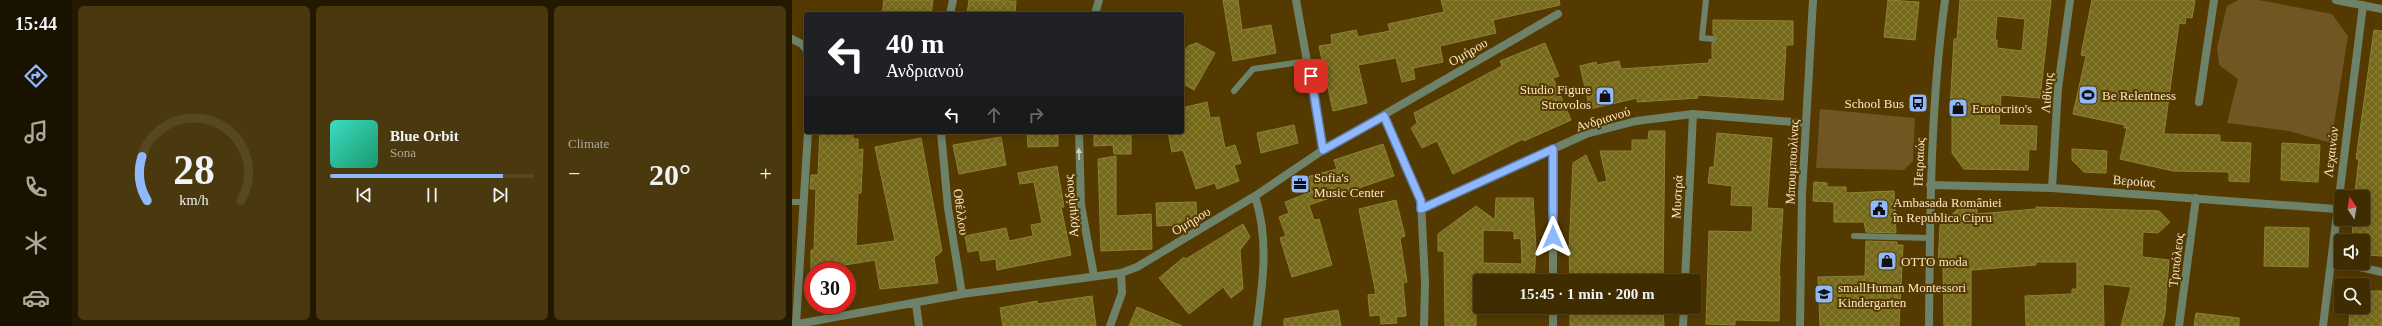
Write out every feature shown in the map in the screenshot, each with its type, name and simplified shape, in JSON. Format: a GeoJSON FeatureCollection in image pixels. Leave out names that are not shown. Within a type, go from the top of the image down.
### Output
{"type":"FeatureCollection","features":[{"type":"Feature","properties":{"kind":"street"},"geometry":{"type":"LineString","coordinates":[[950,12],[953,0]]}},
{"type":"Feature","properties":{"kind":"street"},"geometry":{"type":"LineString","coordinates":[[1096,12],[1099,0]]}},
{"type":"Feature","properties":{"kind":"street"},"geometry":{"type":"LineString","coordinates":[[1296,0],[1323,150]]}},
{"type":"Feature","properties":{"kind":"street","name":"Μπουμπουλίνας"},"geometry":{"type":"LineString","coordinates":[[1800,326],[1799,261],[1805,123],[1813,0]]}},
{"type":"Feature","properties":{"kind":"street","name":"Πειραιώς"},"geometry":{"type":"LineString","coordinates":[[1929,326],[1930,184],[1939,41],[1945,0]]}},
{"type":"Feature","properties":{"kind":"street","name":"Λιθίνης"},"geometry":{"type":"LineString","coordinates":[[2052,188],[2058,88],[2070,0]]}},
{"type":"Feature","properties":{"kind":"street"},"geometry":{"type":"LineString","coordinates":[[2199,102],[2214,0]]}},
{"type":"Feature","properties":{"kind":"street"},"geometry":{"type":"LineString","coordinates":[[2336,0],[2382,9]]}},
{"type":"Feature","properties":{"kind":"street","name":"Λεχαινών"},"geometry":{"type":"LineString","coordinates":[[2339,190],[2363,5]]}},
{"type":"Feature","properties":{"kind":"street","name":"Ομήρου"},"geometry":{"type":"LineString","coordinates":[[794,324],[916,304],[962,294],[1121,273],[1150,261],[1255,196],[1323,150],[1558,14]]}},
{"type":"Feature","properties":{"kind":"street"},"geometry":{"type":"LineString","coordinates":[[792,39],[804,46]]}},
{"type":"Feature","properties":{"kind":"street","name":"Ανδριανού"},"geometry":{"type":"LineString","coordinates":[[1421,209],[1586,134],[1636,121],[1693,114],[1805,123]]}},
{"type":"Feature","properties":{"kind":"street","name":"Μυστρά"},"geometry":{"type":"LineString","coordinates":[[1685,274],[1693,114]]}},
{"type":"Feature","properties":{"kind":"street"},"geometry":{"type":"LineString","coordinates":[[1384,116],[1421,201],[1424,326]]}},
{"type":"Feature","properties":{"kind":"street"},"geometry":{"type":"LineString","coordinates":[[794,324],[808,134]]}},
{"type":"Feature","properties":{"kind":"street","name":"Οθέλλου"},"geometry":{"type":"LineString","coordinates":[[941,134],[948,208],[962,294]]}},
{"type":"Feature","properties":{"kind":"street","name":"Αρχιμήδους"},"geometry":{"type":"LineString","coordinates":[[1079,134],[1080,205],[1094,276]]}},
{"type":"Feature","properties":{"kind":"street"},"geometry":{"type":"LineString","coordinates":[[1553,149],[1553,274]]}},
{"type":"Feature","properties":{"kind":"street","name":"Βεροίας"},"geometry":{"type":"LineString","coordinates":[[1930,184],[2052,188],[2334,209]]}},
{"type":"Feature","properties":{"kind":"street"},"geometry":{"type":"LineString","coordinates":[[1255,196],[1262,219],[1265,248],[1264,278],[1257,326]]}},
{"type":"Feature","properties":{"kind":"street","name":"Τριπόλεος"},"geometry":{"type":"LineString","coordinates":[[2178,326],[2196,198]]}},
{"type":"Feature","properties":{"kind":"street","name":"Λεχαινών"},"geometry":{"type":"LineString","coordinates":[[2323,326],[2332,261],[2335,226]]}},
{"type":"Feature","properties":{"kind":"street"},"geometry":{"type":"LineString","coordinates":[[2370,269],[2382,272]]}},
{"type":"Feature","properties":{"kind":"street"},"geometry":{"type":"LineString","coordinates":[[1110,326],[1122,293],[1121,273]]}},
{"type":"Feature","properties":{"kind":"street"},"geometry":{"type":"LineString","coordinates":[[916,304],[919,326]]}},
{"type":"Feature","properties":{"kind":"street"},"geometry":{"type":"LineString","coordinates":[[1553,314],[1553,326]]}},
{"type":"Feature","properties":{"kind":"street"},"geometry":{"type":"LineString","coordinates":[[1683,326],[1684,314]]}},
{"type":"Feature","properties":{"kind":"lane"},"geometry":{"type":"LineString","coordinates":[[1706,0],[1702,38],[1713,38]]}},
{"type":"Feature","properties":{"kind":"lane"},"geometry":{"type":"LineString","coordinates":[[1234,91],[1253,70],[1308,61]]}},
{"type":"Feature","properties":{"kind":"lane"},"geometry":{"type":"LineString","coordinates":[[792,202],[804,202]]}},
{"type":"Feature","properties":{"kind":"lane"},"geometry":{"type":"LineString","coordinates":[[1854,236],[1930,238]]}},
{"type":"Feature","properties":{"kind":"shaded area"},"geometry":{"type":"Polygon","coordinates":[[[2238,0],[2259,0],[2332,14],[2348,36],[2331,143],[2289,131],[2227,123],[2238,79],[2219,65],[2217,47],[2227,6],[2238,0]]]}},
{"type":"Feature","properties":{"kind":"shaded area"},"geometry":{"type":"Polygon","coordinates":[[[1820,109],[1915,118],[1913,161],[1904,170],[1816,168],[1820,109]]]}},
{"type":"Feature","properties":{"kind":"building"},"geometry":{"type":"Polygon","coordinates":[[[884,0],[933,0],[931,12],[882,12],[884,0]]]}},
{"type":"Feature","properties":{"kind":"building"},"geometry":{"type":"Polygon","coordinates":[[[969,0],[1016,1],[1015,12],[967,12],[969,0]]]}},
{"type":"Feature","properties":{"kind":"building"},"geometry":{"type":"Polygon","coordinates":[[[1223,0],[1238,0],[1242,30],[1271,25],[1276,53],[1233,61],[1223,0]]]}},
{"type":"Feature","properties":{"kind":"building"},"geometry":{"type":"Polygon","coordinates":[[[1441,0],[1559,0],[1560,5],[1493,20],[1496,33],[1440,46],[1443,62],[1413,68],[1415,79],[1402,82],[1396,58],[1358,65],[1367,103],[1333,111],[1319,46],[1332,44],[1331,35],[1356,30],[1358,37],[1390,31],[1388,24],[1444,12],[1441,0]]]}},
{"type":"Feature","properties":{"kind":"building"},"geometry":{"type":"Polygon","coordinates":[[[1888,0],[1919,2],[1915,40],[1884,37],[1888,0]]]}},
{"type":"Feature","properties":{"kind":"building"},"geometry":{"type":"Polygon","coordinates":[[[1960,0],[2051,0],[2040,98],[2001,95],[1999,125],[2037,126],[2036,150],[2029,149],[2028,170],[1964,169],[1952,153],[1952,110],[1950,110],[1954,39],[1957,39],[1960,0]],[[1997,16],[1995,40],[1997,40],[1997,48],[2022,51],[2025,19],[1997,16]]]}},
{"type":"Feature","properties":{"kind":"building"},"geometry":{"type":"Polygon","coordinates":[[[2092,0],[2195,0],[2192,18],[2186,17],[2185,24],[2179,23],[2164,134],[2220,135],[2220,142],[2251,143],[2249,182],[2229,181],[2229,172],[2173,171],[2120,159],[2127,128],[2124,128],[2125,125],[2073,114],[2086,56],[2081,55],[2092,0]]]}},
{"type":"Feature","properties":{"kind":"building"},"geometry":{"type":"Polygon","coordinates":[[[1713,20],[1793,21],[1793,45],[1786,45],[1783,100],[1697,95],[1698,98],[1637,102],[1637,98],[1590,109],[1580,66],[1596,62],[1597,65],[1619,61],[1621,69],[1709,63],[1709,59],[1712,60],[1712,43],[1717,39],[1713,34],[1713,20]]]}},
{"type":"Feature","properties":{"kind":"building"},"geometry":{"type":"Polygon","coordinates":[[[2374,30],[2382,31],[2382,256],[2370,255],[2370,234],[2352,234],[2353,226],[2370,226],[2370,190],[2355,190],[2359,159],[2356,159],[2374,30]]]}},
{"type":"Feature","properties":{"kind":"building"},"geometry":{"type":"Polygon","coordinates":[[[1197,43],[1215,53],[1194,90],[1184,84],[1184,52],[1188,46],[1197,43]]]}},
{"type":"Feature","properties":{"kind":"building"},"geometry":{"type":"Polygon","coordinates":[[[1545,43],[1559,76],[1553,78],[1571,120],[1524,141],[1523,139],[1453,174],[1437,141],[1422,148],[1411,128],[1417,123],[1414,113],[1502,66],[1500,61],[1545,43]]]}},
{"type":"Feature","properties":{"kind":"building"},"geometry":{"type":"Polygon","coordinates":[[[1207,102],[1210,118],[1219,117],[1225,148],[1235,145],[1241,163],[1234,165],[1239,181],[1217,189],[1215,183],[1196,189],[1183,150],[1172,152],[1168,134],[1184,134],[1184,108],[1207,102]]]}},
{"type":"Feature","properties":{"kind":"building"},"geometry":{"type":"Polygon","coordinates":[[[1294,125],[1298,143],[1261,153],[1257,133],[1294,125]]]}},
{"type":"Feature","properties":{"kind":"building"},"geometry":{"type":"Polygon","coordinates":[[[1649,131],[1665,131],[1663,274],[1570,274],[1569,250],[1573,163],[1586,155],[1598,183],[1607,181],[1600,151],[1632,151],[1632,140],[1648,140],[1649,131]]]}},
{"type":"Feature","properties":{"kind":"building"},"geometry":{"type":"Polygon","coordinates":[[[1717,133],[1772,138],[1767,208],[1783,209],[1779,276],[1779,321],[1735,320],[1735,325],[1706,324],[1709,231],[1752,232],[1753,206],[1731,205],[1732,186],[1708,183],[1710,167],[1714,167],[1717,133]]]}},
{"type":"Feature","properties":{"kind":"building"},"geometry":{"type":"Polygon","coordinates":[[[820,134],[853,134],[853,139],[858,139],[858,150],[863,149],[861,193],[858,193],[856,246],[895,241],[875,147],[921,138],[942,251],[934,258],[938,283],[880,289],[875,260],[856,263],[811,262],[811,250],[814,250],[816,189],[810,189],[811,175],[818,175],[820,134]]]}},
{"type":"Feature","properties":{"kind":"building"},"geometry":{"type":"Polygon","coordinates":[[[1027,134],[1058,134],[1058,146],[1028,147],[1027,134]]]}},
{"type":"Feature","properties":{"kind":"building"},"geometry":{"type":"Polygon","coordinates":[[[1094,134],[1131,134],[1131,154],[1114,154],[1113,145],[1094,146],[1094,134]]]}},
{"type":"Feature","properties":{"kind":"building"},"geometry":{"type":"Polygon","coordinates":[[[1001,137],[1006,165],[959,174],[953,145],[1001,137]]]}},
{"type":"Feature","properties":{"kind":"building"},"geometry":{"type":"Polygon","coordinates":[[[2282,143],[2320,145],[2318,182],[2281,180],[2282,143]]]}},
{"type":"Feature","properties":{"kind":"building"},"geometry":{"type":"Polygon","coordinates":[[[1383,144],[1394,176],[1309,205],[1314,220],[1319,219],[1332,265],[1292,277],[1280,238],[1286,236],[1279,217],[1289,213],[1285,202],[1311,192],[1307,177],[1337,169],[1334,160],[1383,144]]]}},
{"type":"Feature","properties":{"kind":"building"},"geometry":{"type":"Polygon","coordinates":[[[2072,149],[2107,151],[2106,173],[2084,172],[2072,160],[2072,149]]]}},
{"type":"Feature","properties":{"kind":"building"},"geometry":{"type":"Polygon","coordinates":[[[1116,156],[1116,216],[1151,214],[1152,249],[1101,251],[1098,159],[1116,156]]]}},
{"type":"Feature","properties":{"kind":"building"},"geometry":{"type":"Polygon","coordinates":[[[1057,166],[1064,207],[1061,207],[1071,255],[997,270],[996,259],[981,261],[979,250],[968,252],[965,236],[1006,228],[1009,241],[1033,236],[1031,225],[1042,223],[1034,182],[1020,184],[1018,173],[1057,166]]]}},
{"type":"Feature","properties":{"kind":"building"},"geometry":{"type":"Polygon","coordinates":[[[1814,182],[1827,183],[1827,187],[1846,187],[1846,193],[1894,191],[1896,233],[1866,232],[1864,222],[1834,222],[1834,202],[1813,201],[1814,182]]]}},
{"type":"Feature","properties":{"kind":"building"},"geometry":{"type":"Polygon","coordinates":[[[1496,198],[1533,198],[1536,248],[1534,274],[1473,274],[1473,314],[1476,314],[1476,326],[1445,326],[1444,251],[1438,251],[1438,234],[1476,206],[1495,220],[1496,198]],[[1483,230],[1483,263],[1522,264],[1521,238],[1514,239],[1514,231],[1483,230]]]}},
{"type":"Feature","properties":{"kind":"building"},"geometry":{"type":"Polygon","coordinates":[[[1396,200],[1405,236],[1400,238],[1407,282],[1403,283],[1406,316],[1396,317],[1397,323],[1381,324],[1380,315],[1370,316],[1368,295],[1376,294],[1359,209],[1396,200]]]}},
{"type":"Feature","properties":{"kind":"building"},"geometry":{"type":"Polygon","coordinates":[[[1196,202],[1197,224],[1157,226],[1156,203],[1196,202]]]}},
{"type":"Feature","properties":{"kind":"building"},"geometry":{"type":"Polygon","coordinates":[[[2036,207],[2159,211],[2170,222],[2158,233],[2143,232],[2142,257],[2169,260],[2165,313],[2162,326],[2121,326],[2131,287],[2103,284],[2104,326],[2026,326],[2025,296],[2072,294],[2072,289],[2077,289],[2077,262],[2036,262],[2036,265],[1971,270],[1971,326],[1944,326],[1943,266],[1938,266],[1940,225],[1958,209],[1977,209],[1977,214],[2036,209],[2036,207]]]}},
{"type":"Feature","properties":{"kind":"building"},"geometry":{"type":"Polygon","coordinates":[[[1243,224],[1250,237],[1240,250],[1243,289],[1231,298],[1223,287],[1189,314],[1159,278],[1184,257],[1186,259],[1243,224]]]}},
{"type":"Feature","properties":{"kind":"building"},"geometry":{"type":"Polygon","coordinates":[[[2265,227],[2309,228],[2308,267],[2264,266],[2265,227]]]}},
{"type":"Feature","properties":{"kind":"building"},"geometry":{"type":"Polygon","coordinates":[[[1866,241],[1897,242],[1897,245],[1903,245],[1899,326],[1820,326],[1818,277],[1865,276],[1866,241]]]}},
{"type":"Feature","properties":{"kind":"building"},"geometry":{"type":"Polygon","coordinates":[[[2370,291],[2382,291],[2382,326],[2349,326],[2350,314],[2370,314],[2370,291]]]}},
{"type":"Feature","properties":{"kind":"building"},"geometry":{"type":"Polygon","coordinates":[[[1092,296],[1096,326],[1003,326],[1000,308],[1037,301],[1037,304],[1092,296]]]}},
{"type":"Feature","properties":{"kind":"building"},"geometry":{"type":"Polygon","coordinates":[[[1137,307],[1182,326],[1129,326],[1137,307]]]}},
{"type":"Feature","properties":{"kind":"building"},"geometry":{"type":"Polygon","coordinates":[[[1338,310],[1341,326],[1284,326],[1284,319],[1338,310]]]}},
{"type":"Feature","properties":{"kind":"building"},"geometry":{"type":"Polygon","coordinates":[[[2196,313],[2239,318],[2239,326],[2194,326],[2196,313]]]}},
{"type":"Feature","properties":{"kind":"building"},"geometry":{"type":"Polygon","coordinates":[[[1570,314],[1663,314],[1664,326],[1570,326],[1570,314]]]}},
{"type":"Feature","properties":{"kind":"place","name":"Be Relentness"},"geometry":{"type":"Point","coordinates":[2088,95]}},
{"type":"Feature","properties":{"kind":"place","name":"Studio Figure Strovolos"},"geometry":{"type":"Point","coordinates":[1605,96]}},
{"type":"Feature","properties":{"kind":"place","name":"School Bus"},"geometry":{"type":"Point","coordinates":[1918,103]}},
{"type":"Feature","properties":{"kind":"place","name":"Erotocrito's"},"geometry":{"type":"Point","coordinates":[1958,108]}},
{"type":"Feature","properties":{"kind":"place","name":"Sofia's Music Center"},"geometry":{"type":"Point","coordinates":[1300,184]}},
{"type":"Feature","properties":{"kind":"place","name":"Ambasada României în Republica Cipru"},"geometry":{"type":"Point","coordinates":[1879,209]}},
{"type":"Feature","properties":{"kind":"place","name":"OTTO moda"},"geometry":{"type":"Point","coordinates":[1887,261]}},
{"type":"Feature","properties":{"kind":"place","name":"smallHuman Montessori Kindergarten"},"geometry":{"type":"Point","coordinates":[1824,294]}},
{"type":"Feature","properties":{"kind":"route"},"geometry":{"type":"LineString","coordinates":[[1311,76],[1323,150],[1384,116],[1421,201],[1421,209],[1553,149],[1553,237]]}}]}
